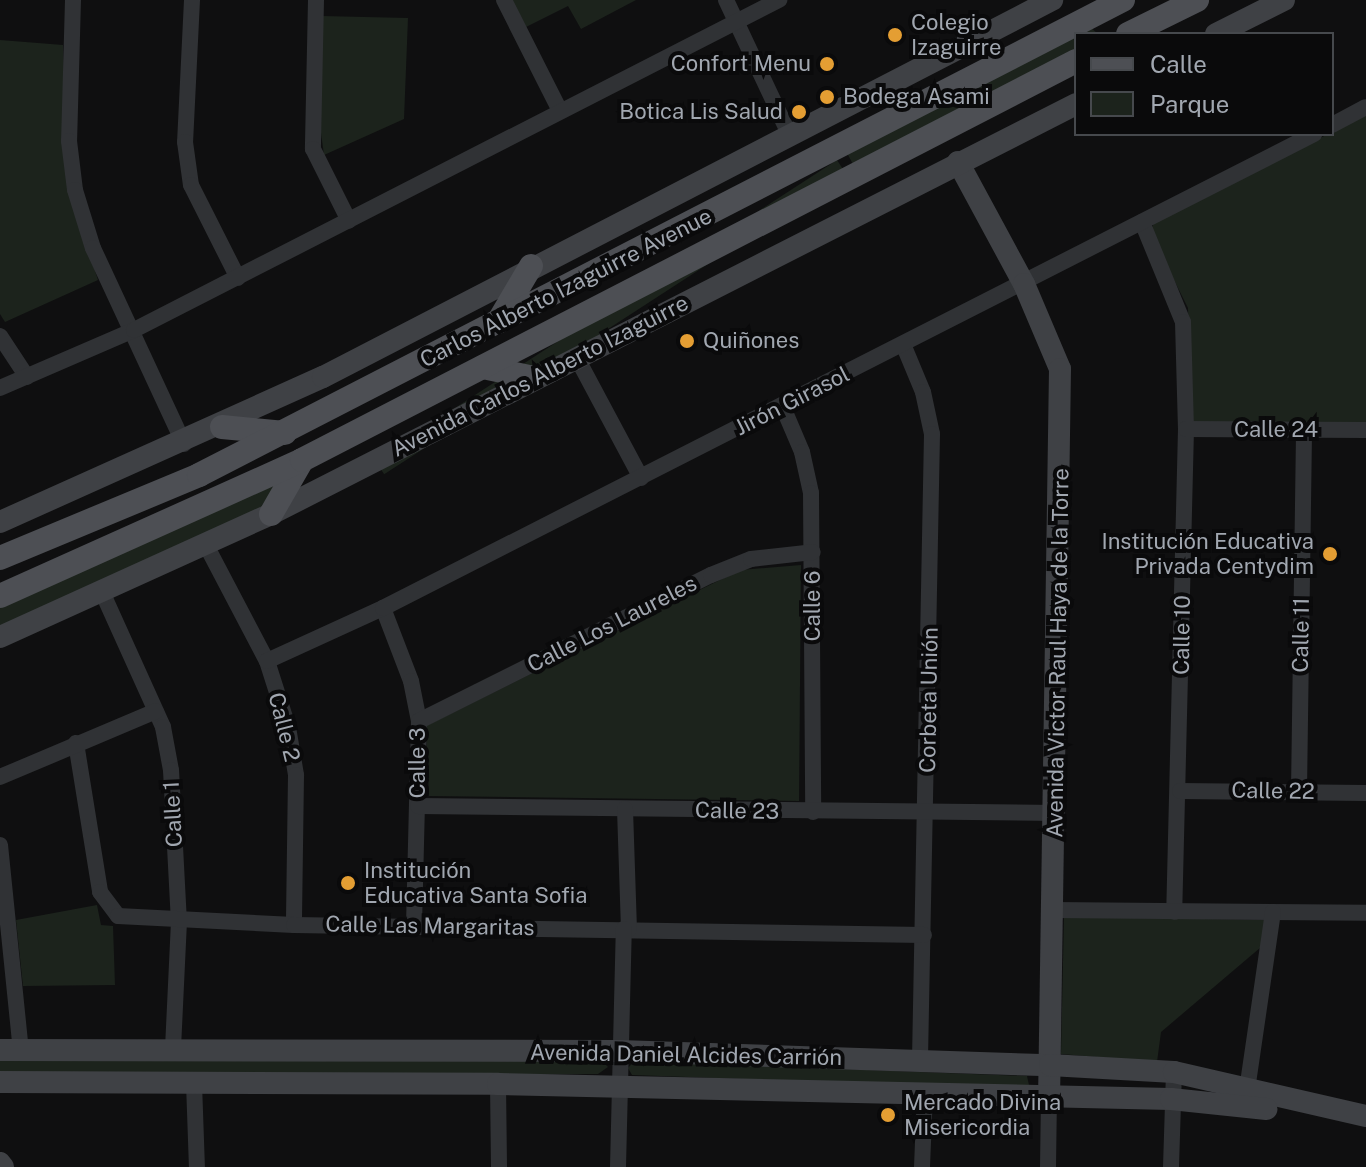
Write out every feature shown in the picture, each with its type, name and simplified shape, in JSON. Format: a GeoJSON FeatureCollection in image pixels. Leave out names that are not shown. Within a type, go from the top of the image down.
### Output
{"type":"FeatureCollection","features":[{"type":"Feature","properties":{"kind":"main road","name":"Carlos Alberto Izaguirre Avenue"},"geometry":{"type":"LineString","coordinates":[[0,558],[285,433],[1123,0]]}},
{"type":"Feature","properties":{"kind":"main road"},"geometry":{"type":"LineString","coordinates":[[1132,32],[1197,0]]}},
{"type":"Feature","properties":{"kind":"main road"},"geometry":{"type":"LineString","coordinates":[[1091,16],[1110,22],[1111,32]]}},
{"type":"Feature","properties":{"kind":"main road","name":"Carlos Alberto Izaguirre Avenue"},"geometry":{"type":"LineString","coordinates":[[0,596],[131,541],[302,460],[1074,62]]}},
{"type":"Feature","properties":{"kind":"main road"},"geometry":{"type":"LineString","coordinates":[[498,322],[531,266]]}},
{"type":"Feature","properties":{"kind":"main road"},"geometry":{"type":"LineString","coordinates":[[483,367],[534,378]]}},
{"type":"Feature","properties":{"kind":"main road"},"geometry":{"type":"LineString","coordinates":[[336,407],[333,420],[346,438]]}},
{"type":"Feature","properties":{"kind":"main road"},"geometry":{"type":"LineString","coordinates":[[222,427],[285,433]]}},
{"type":"Feature","properties":{"kind":"main road"},"geometry":{"type":"LineString","coordinates":[[271,514],[302,460]]}},
{"type":"Feature","properties":{"kind":"main road"},"geometry":{"type":"LineString","coordinates":[[116,509],[132,523],[131,541]]}},
{"type":"Feature","properties":{"kind":"street"},"geometry":{"type":"LineString","coordinates":[[73,0],[69,141],[75,190],[93,248],[134,330],[184,444]]}},
{"type":"Feature","properties":{"kind":"street"},"geometry":{"type":"LineString","coordinates":[[192,0],[185,142],[191,185],[238,278]]}},
{"type":"Feature","properties":{"kind":"street"},"geometry":{"type":"LineString","coordinates":[[316,0],[313,149],[349,221]]}},
{"type":"Feature","properties":{"kind":"street"},"geometry":{"type":"LineString","coordinates":[[504,0],[559,109]]}},
{"type":"Feature","properties":{"kind":"street"},"geometry":{"type":"LineString","coordinates":[[726,0],[789,134]]}},
{"type":"Feature","properties":{"kind":"street"},"geometry":{"type":"LineString","coordinates":[[0,388],[134,330],[349,221],[559,109],[779,0]]}},
{"type":"Feature","properties":{"kind":"street"},"geometry":{"type":"LineString","coordinates":[[0,522],[222,427],[1052,0]]}},
{"type":"Feature","properties":{"kind":"street"},"geometry":{"type":"LineString","coordinates":[[1220,32],[1284,0]]}},
{"type":"Feature","properties":{"kind":"street","name":"Avenida Carlos Alberto Izaguirre"},"geometry":{"type":"LineString","coordinates":[[0,637],[103,594],[271,514],[1074,105]]}},
{"type":"Feature","properties":{"kind":"street"},"geometry":{"type":"LineString","coordinates":[[1334,124],[1366,107]]}},
{"type":"Feature","properties":{"kind":"street","name":"Jirón Girasol"},"geometry":{"type":"LineString","coordinates":[[267,661],[383,608],[1310,136]]}},
{"type":"Feature","properties":{"kind":"street","name":"Avenida Victor Raul Haya de la Torre"},"geometry":{"type":"LineString","coordinates":[[958,162],[1024,284],[1060,369],[1057,813],[1048,1167]]}},
{"type":"Feature","properties":{"kind":"street","name":"Calle 10"},"geometry":{"type":"LineString","coordinates":[[1142,222],[1183,322],[1186,429],[1180,791],[1174,912]]}},
{"type":"Feature","properties":{"kind":"street"},"geometry":{"type":"LineString","coordinates":[[0,336],[27,377]]}},
{"type":"Feature","properties":{"kind":"street","name":"Corbeta Unión"},"geometry":{"type":"LineString","coordinates":[[903,344],[923,392],[932,434],[928,813],[920,1061]]}},
{"type":"Feature","properties":{"kind":"street"},"geometry":{"type":"LineString","coordinates":[[577,358],[641,478]]}},
{"type":"Feature","properties":{"kind":"street","name":"Calle 6"},"geometry":{"type":"LineString","coordinates":[[782,405],[802,452],[811,493],[813,812]]}},
{"type":"Feature","properties":{"kind":"street","name":"Calle 24"},"geometry":{"type":"LineString","coordinates":[[1186,429],[1366,430]]}},
{"type":"Feature","properties":{"kind":"street","name":"Calle 11"},"geometry":{"type":"LineString","coordinates":[[1299,791],[1304,430]]}},
{"type":"Feature","properties":{"kind":"street","name":"Calle 2"},"geometry":{"type":"LineString","coordinates":[[206,545],[267,661],[288,727],[296,775],[294,925]]}},
{"type":"Feature","properties":{"kind":"street","name":"Calle Los Laureles"},"geometry":{"type":"LineString","coordinates":[[419,721],[711,575],[751,559],[813,552]]}},
{"type":"Feature","properties":{"kind":"street","name":"Calle 1"},"geometry":{"type":"LineString","coordinates":[[103,594],[156,711],[171,770],[179,921],[173,1048]]}},
{"type":"Feature","properties":{"kind":"street","name":"Calle 3"},"geometry":{"type":"LineString","coordinates":[[383,608],[411,681],[419,721],[414,924]]}},
{"type":"Feature","properties":{"kind":"street"},"geometry":{"type":"LineString","coordinates":[[0,777],[156,711]]}},
{"type":"Feature","properties":{"kind":"street","name":"Calle Las Margaritas"},"geometry":{"type":"LineString","coordinates":[[76,743],[100,892],[118,916],[294,925],[414,924],[924,935]]}},
{"type":"Feature","properties":{"kind":"street","name":"Calle 22"},"geometry":{"type":"LineString","coordinates":[[1180,791],[1366,793]]}},
{"type":"Feature","properties":{"kind":"street","name":"Calle 23"},"geometry":{"type":"LineString","coordinates":[[418,806],[1057,813]]}},
{"type":"Feature","properties":{"kind":"street"},"geometry":{"type":"LineString","coordinates":[[618,1167],[619,1051],[627,929],[625,809]]}},
{"type":"Feature","properties":{"kind":"street"},"geometry":{"type":"LineString","coordinates":[[0,845],[11,1050]]}},
{"type":"Feature","properties":{"kind":"street"},"geometry":{"type":"LineString","coordinates":[[1053,910],[1366,913]]}},
{"type":"Feature","properties":{"kind":"street"},"geometry":{"type":"LineString","coordinates":[[1247,1090],[1273,912]]}},
{"type":"Feature","properties":{"kind":"street","name":"Avenida Daniel Alcides Carrión"},"geometry":{"type":"LineString","coordinates":[[11,1050],[619,1051],[1050,1065],[1174,1072],[1366,1116]]}},
{"type":"Feature","properties":{"kind":"street"},"geometry":{"type":"LineString","coordinates":[[1171,1167],[1174,1072]]}},
{"type":"Feature","properties":{"kind":"street"},"geometry":{"type":"LineString","coordinates":[[0,1097],[24,1081]]}},
{"type":"Feature","properties":{"kind":"street","name":"Avenida Daniel Alcides Carrión"},"geometry":{"type":"LineString","coordinates":[[0,1082],[498,1084],[620,1090],[1171,1099],[1239,1104],[1366,1129]]}},
{"type":"Feature","properties":{"kind":"street"},"geometry":{"type":"LineString","coordinates":[[194,1083],[197,1167]]}},
{"type":"Feature","properties":{"kind":"street"},"geometry":{"type":"LineString","coordinates":[[498,1084],[499,1167]]}},
{"type":"Feature","properties":{"kind":"street"},"geometry":{"type":"LineString","coordinates":[[922,1167],[925,1093]]}},
{"type":"Feature","properties":{"kind":"green space"},"geometry":{"type":"Polygon","coordinates":[[[510,0],[636,0],[581,29],[568,6],[522,29],[510,0]]]}},
{"type":"Feature","properties":{"kind":"green space"},"geometry":{"type":"Polygon","coordinates":[[[322,16],[408,18],[404,119],[324,155],[320,126],[322,16]]]}},
{"type":"Feature","properties":{"kind":"green space"},"geometry":{"type":"Polygon","coordinates":[[[1089,26],[1096,32],[1078,32],[1089,26]]]}},
{"type":"Feature","properties":{"kind":"green space"},"geometry":{"type":"Polygon","coordinates":[[[1074,34],[1074,55],[856,170],[847,153],[1074,34]]]}},
{"type":"Feature","properties":{"kind":"green space"},"geometry":{"type":"Polygon","coordinates":[[[0,40],[63,45],[67,184],[98,280],[5,322],[0,314],[0,40]]]}},
{"type":"Feature","properties":{"kind":"green space"},"geometry":{"type":"Polygon","coordinates":[[[1366,115],[1366,422],[1190,426],[1188,308],[1150,232],[1155,221],[1324,136],[1334,136],[1334,131],[1366,115]]]}},
{"type":"Feature","properties":{"kind":"green space"},"geometry":{"type":"Polygon","coordinates":[[[837,160],[846,174],[384,474],[375,460],[837,160]]]}},
{"type":"Feature","properties":{"kind":"green space"},"geometry":{"type":"Polygon","coordinates":[[[279,482],[258,511],[0,630],[0,605],[279,482]]]}},
{"type":"Feature","properties":{"kind":"green space"},"geometry":{"type":"Polygon","coordinates":[[[801,565],[799,801],[429,796],[426,726],[740,570],[801,565]]]}},
{"type":"Feature","properties":{"kind":"green space"},"geometry":{"type":"Polygon","coordinates":[[[97,905],[101,925],[113,926],[115,985],[23,986],[16,920],[97,905]]]}},
{"type":"Feature","properties":{"kind":"green space"},"geometry":{"type":"Polygon","coordinates":[[[1064,917],[1272,920],[1273,937],[1161,1032],[1157,1062],[1061,1054],[1064,917]]]}},
{"type":"Feature","properties":{"kind":"green space"},"geometry":{"type":"Polygon","coordinates":[[[0,1056],[602,1061],[608,1067],[598,1074],[0,1075],[0,1056]]]}},
{"type":"Feature","properties":{"kind":"green space"},"geometry":{"type":"Polygon","coordinates":[[[634,1061],[1027,1076],[1029,1085],[1020,1089],[632,1075],[628,1068],[634,1061]]]}},
{"type":"Feature","properties":{"kind":"place","name":"Colegio Izaguirre"},"geometry":{"type":"Point","coordinates":[895,35]}},
{"type":"Feature","properties":{"kind":"place","name":"Confort Menu"},"geometry":{"type":"Point","coordinates":[827,64]}},
{"type":"Feature","properties":{"kind":"place","name":"Bodega Asami"},"geometry":{"type":"Point","coordinates":[827,97]}},
{"type":"Feature","properties":{"kind":"place","name":"Botica Lis Salud"},"geometry":{"type":"Point","coordinates":[799,112]}},
{"type":"Feature","properties":{"kind":"place","name":"Quiñones"},"geometry":{"type":"Point","coordinates":[687,341]}},
{"type":"Feature","properties":{"kind":"place","name":"Institución Educativa Privada Centydim"},"geometry":{"type":"Point","coordinates":[1330,554]}},
{"type":"Feature","properties":{"kind":"place","name":"Institución Educativa Santa Sofia"},"geometry":{"type":"Point","coordinates":[348,883]}},
{"type":"Feature","properties":{"kind":"place","name":"Mercado Divina Misericordia"},"geometry":{"type":"Point","coordinates":[888,1115]}}]}
